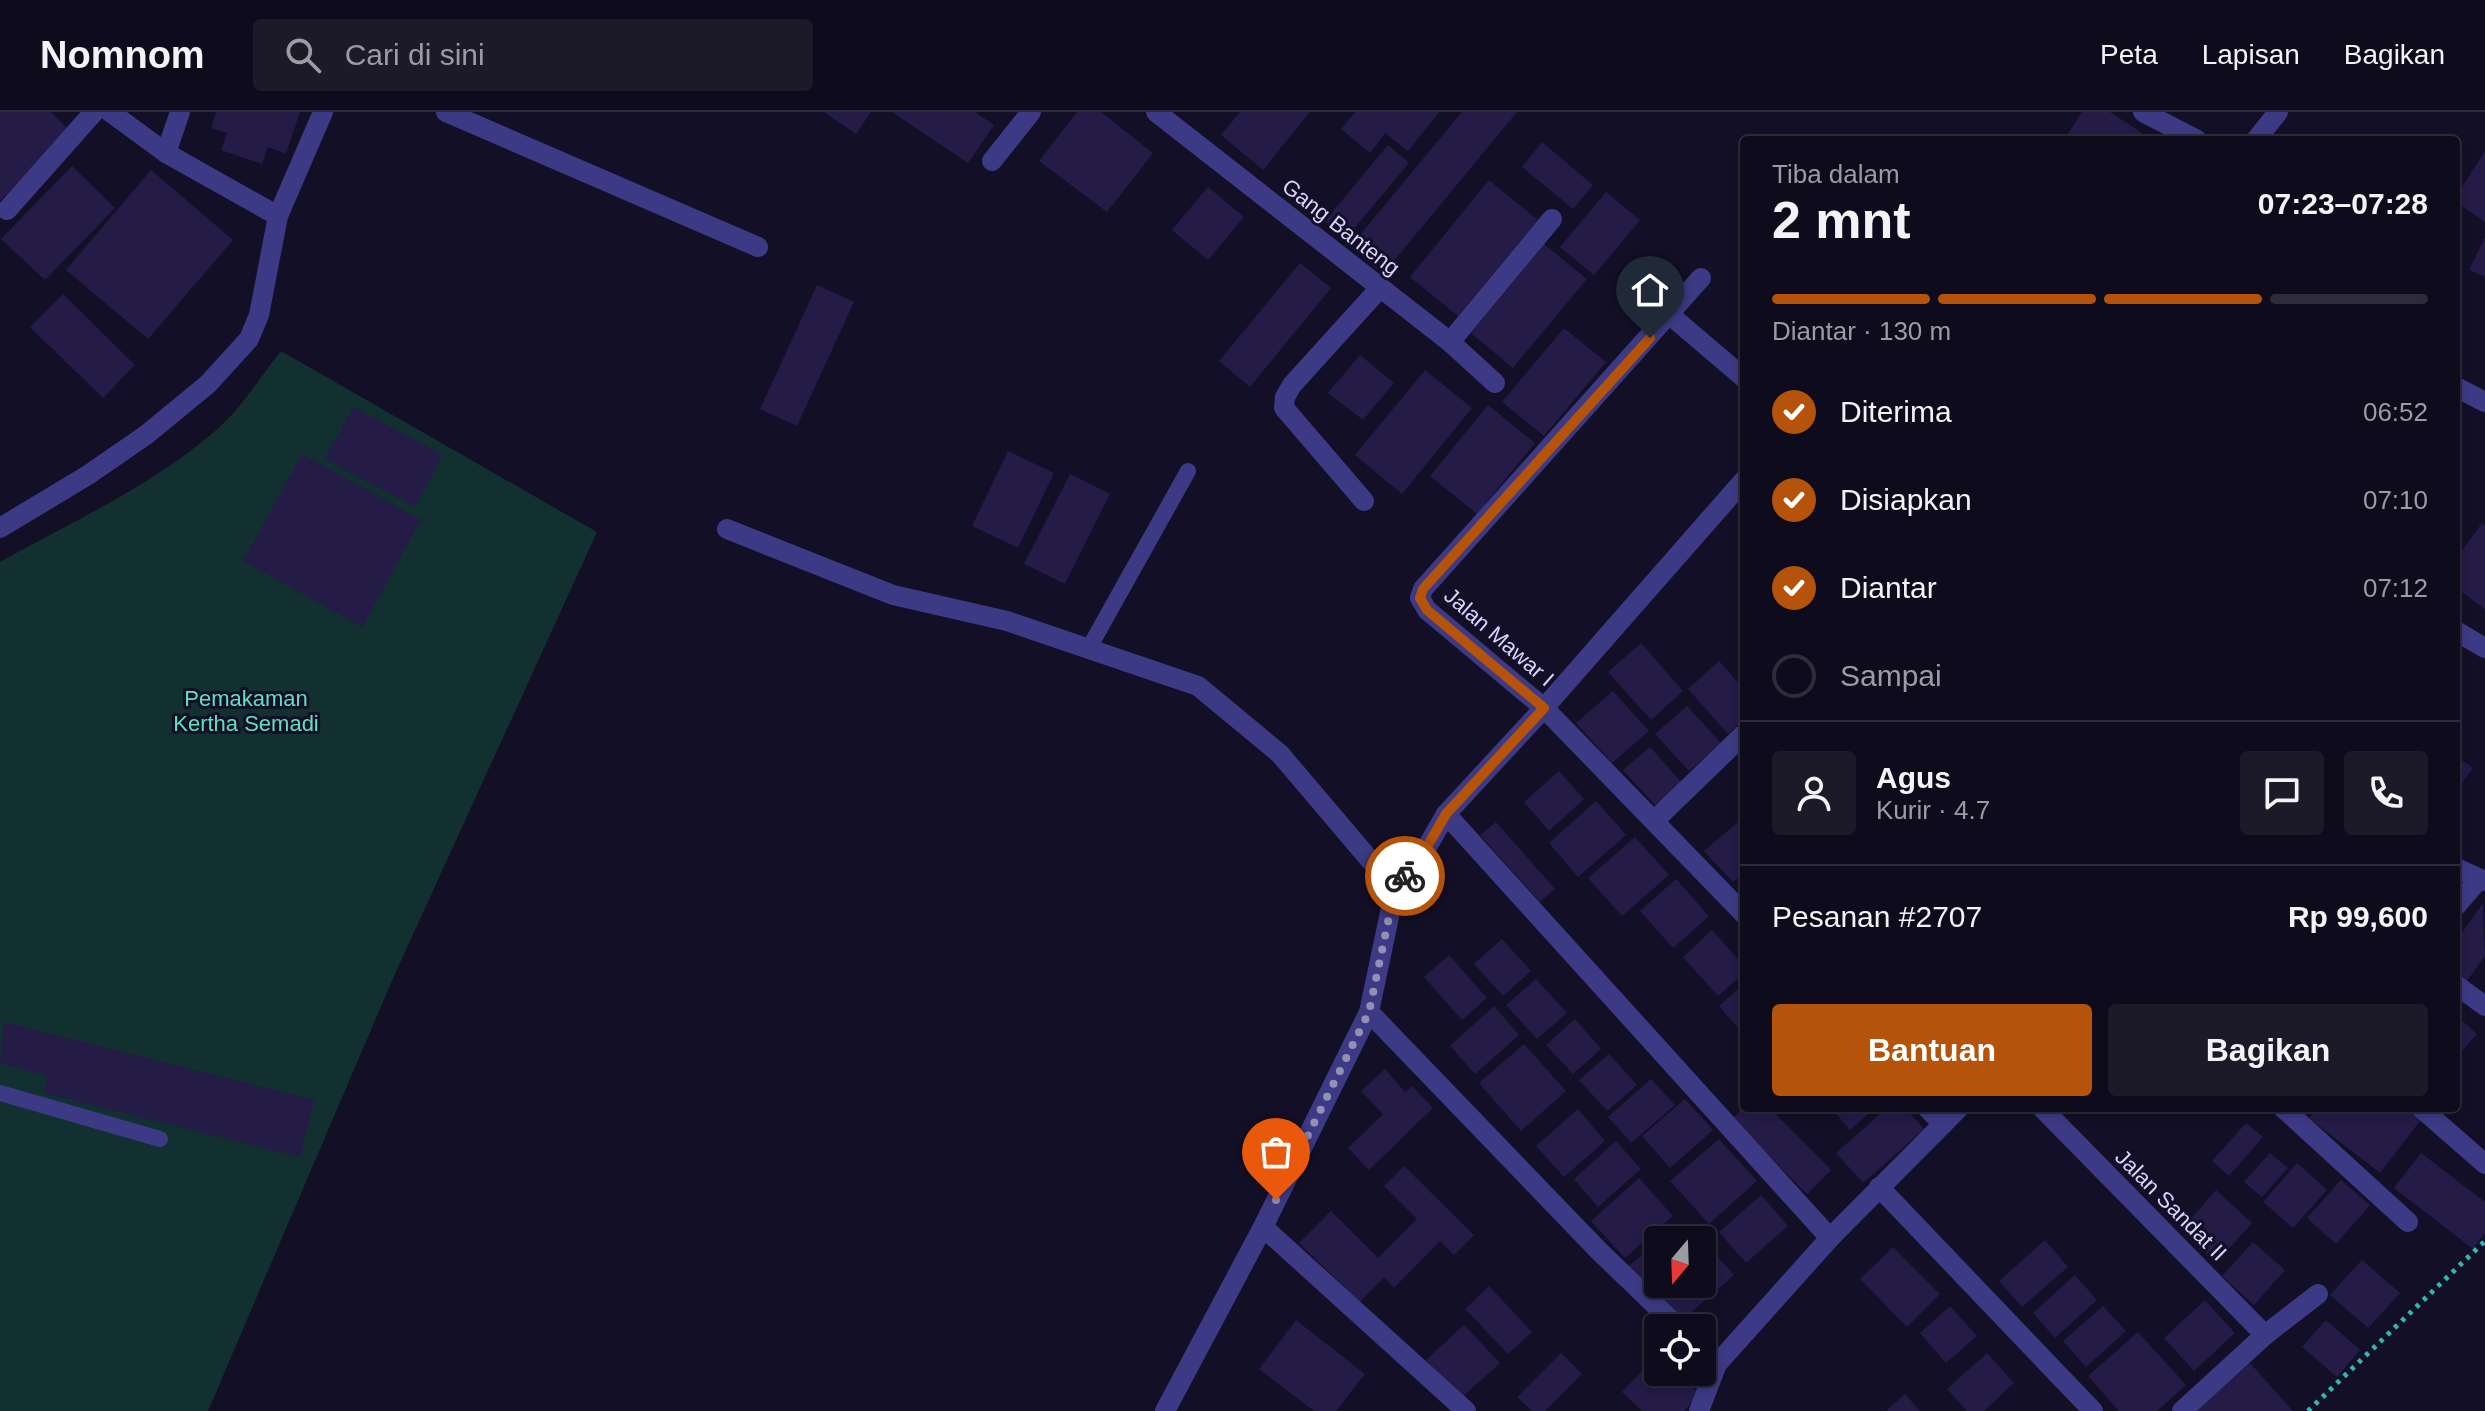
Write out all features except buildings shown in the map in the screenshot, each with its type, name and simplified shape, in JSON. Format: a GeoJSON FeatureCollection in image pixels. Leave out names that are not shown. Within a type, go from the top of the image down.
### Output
{"type":"FeatureCollection","features":[{"type":"Feature","properties":{"kind":"street"},"geometry":{"type":"LineString","coordinates":[[7,210],[94,112]]}},
{"type":"Feature","properties":{"kind":"street"},"geometry":{"type":"LineString","coordinates":[[110,112],[166,153],[278,216]]}},
{"type":"Feature","properties":{"kind":"street"},"geometry":{"type":"LineString","coordinates":[[166,153],[180,112]]}},
{"type":"Feature","properties":{"kind":"street"},"geometry":{"type":"LineString","coordinates":[[0,528],[88,475],[146,435],[208,384],[249,339],[259,315],[278,216],[323,112]]}},
{"type":"Feature","properties":{"kind":"street"},"geometry":{"type":"LineString","coordinates":[[446,112],[758,247]]}},
{"type":"Feature","properties":{"kind":"street"},"geometry":{"type":"LineString","coordinates":[[992,161],[1031,112]]}},
{"type":"Feature","properties":{"kind":"street","name":"Gang Banteng"},"geometry":{"type":"LineString","coordinates":[[1156,112],[1450,342],[1495,383]]}},
{"type":"Feature","properties":{"kind":"street"},"geometry":{"type":"LineString","coordinates":[[2143,112],[2189,136]]}},
{"type":"Feature","properties":{"kind":"street"},"geometry":{"type":"LineString","coordinates":[[2259,136],[2278,112]]}},
{"type":"Feature","properties":{"kind":"street"},"geometry":{"type":"LineString","coordinates":[[1450,342],[1552,219]]}},
{"type":"Feature","properties":{"kind":"street","name":"Jalan Mawar I"},"geometry":{"type":"LineString","coordinates":[[1701,278],[1433,578],[1420,598],[1427,610],[1544,708],[1740,910]]}},
{"type":"Feature","properties":{"kind":"street"},"geometry":{"type":"LineString","coordinates":[[1364,501],[1284,408],[1285,397],[1292,385],[1380,288]]}},
{"type":"Feature","properties":{"kind":"street"},"geometry":{"type":"LineString","coordinates":[[1670,315],[1740,375]]}},
{"type":"Feature","properties":{"kind":"street"},"geometry":{"type":"LineString","coordinates":[[2460,389],[2485,402]]}},
{"type":"Feature","properties":{"kind":"street"},"geometry":{"type":"LineString","coordinates":[[1165,1411],[1263,1227],[1369,1012],[1396,884],[1416,866],[1446,814],[1544,708],[1740,485]]}},
{"type":"Feature","properties":{"kind":"street"},"geometry":{"type":"LineString","coordinates":[[727,529],[893,595],[1007,621],[1198,686],[1280,754],[1370,860],[1396,884]]}},
{"type":"Feature","properties":{"kind":"street"},"geometry":{"type":"LineString","coordinates":[[2460,633],[2485,648]]}},
{"type":"Feature","properties":{"kind":"street"},"geometry":{"type":"LineString","coordinates":[[1655,820],[1740,738]]}},
{"type":"Feature","properties":{"kind":"street"},"geometry":{"type":"LineString","coordinates":[[1446,814],[1830,1238]]}},
{"type":"Feature","properties":{"kind":"street"},"geometry":{"type":"LineString","coordinates":[[2460,870],[2482,880],[2460,902]]}},
{"type":"Feature","properties":{"kind":"street"},"geometry":{"type":"LineString","coordinates":[[2460,988],[2485,1006]]}},
{"type":"Feature","properties":{"kind":"street"},"geometry":{"type":"LineString","coordinates":[[1369,1012],[1599,1251],[1664,1314]]}},
{"type":"Feature","properties":{"kind":"street"},"geometry":{"type":"LineString","coordinates":[[1931,1112],[1943,1124]]}},
{"type":"Feature","properties":{"kind":"street"},"geometry":{"type":"LineString","coordinates":[[1716,1350],[1955,1112]]}},
{"type":"Feature","properties":{"kind":"street","name":"Jalan Sandat II"},"geometry":{"type":"LineString","coordinates":[[2046,1112],[2265,1335]]}},
{"type":"Feature","properties":{"kind":"street"},"geometry":{"type":"LineString","coordinates":[[2287,1112],[2408,1222]]}},
{"type":"Feature","properties":{"kind":"street"},"geometry":{"type":"LineString","coordinates":[[2426,1112],[2485,1164]]}},
{"type":"Feature","properties":{"kind":"street"},"geometry":{"type":"LineString","coordinates":[[1879,1187],[2093,1411]]}},
{"type":"Feature","properties":{"kind":"street"},"geometry":{"type":"LineString","coordinates":[[1263,1227],[1466,1411]]}},
{"type":"Feature","properties":{"kind":"street"},"geometry":{"type":"LineString","coordinates":[[2182,1411],[2265,1335],[2318,1294]]}},
{"type":"Feature","properties":{"kind":"street"},"geometry":{"type":"LineString","coordinates":[[1699,1411],[1704,1386]]}},
{"type":"Feature","properties":{"kind":"lane"},"geometry":{"type":"LineString","coordinates":[[1089,648],[1188,471]]}},
{"type":"Feature","properties":{"kind":"lane"},"geometry":{"type":"LineString","coordinates":[[0,1093],[160,1139]]}},
{"type":"Feature","properties":{"kind":"path"},"geometry":{"type":"LineString","coordinates":[[2308,1411],[2485,1241]]}},
{"type":"Feature","properties":{"kind":"green space","name":"Pemakaman Kertha Semadi"},"geometry":{"type":"Polygon","coordinates":[[[281,351],[597,532],[394,976],[208,1411],[0,1411],[0,562],[110,502],[189,452],[232,414],[281,351]]]}},
{"type":"Feature","properties":{"kind":"way so far"},"geometry":{"type":"LineString","coordinates":[[1276,1200],[1369,1012],[1396,884],[1405,876]]}},
{"type":"Feature","properties":{"kind":"route"},"geometry":{"type":"LineString","coordinates":[[1405,876],[1416,866],[1446,814],[1544,708],[1427,610],[1420,598],[1423,589],[1650,338]]}}]}
